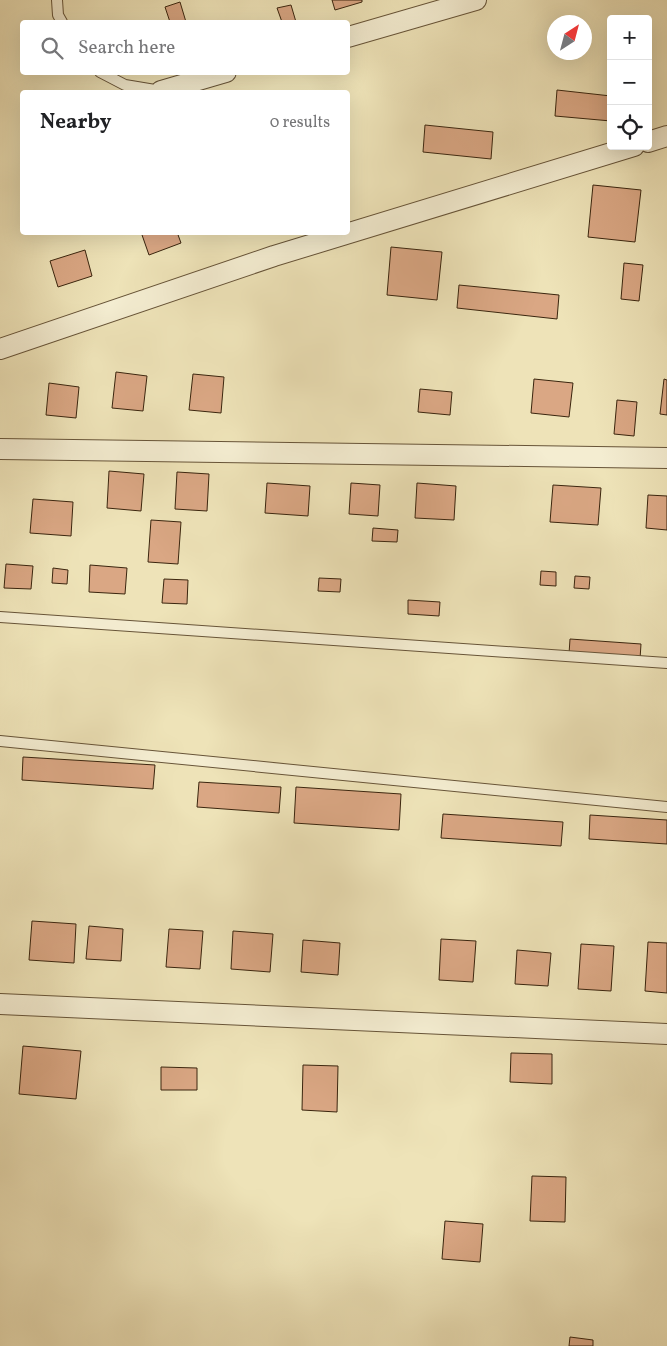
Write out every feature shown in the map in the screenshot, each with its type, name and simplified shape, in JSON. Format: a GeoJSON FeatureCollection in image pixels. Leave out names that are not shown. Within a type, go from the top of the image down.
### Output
{"type":"FeatureCollection","features":[{"type":"Feature","properties":{"kind":"street"},"geometry":{"type":"LineString","coordinates":[[350,36],[476,0]]}},
{"type":"Feature","properties":{"kind":"street"},"geometry":{"type":"LineString","coordinates":[[164,90],[216,75]]}},
{"type":"Feature","properties":{"kind":"street"},"geometry":{"type":"LineString","coordinates":[[652,141],[667,136]]}},
{"type":"Feature","properties":{"kind":"street"},"geometry":{"type":"LineString","coordinates":[[350,233],[621,150]]}},
{"type":"Feature","properties":{"kind":"street"},"geometry":{"type":"LineString","coordinates":[[0,349],[274,256],[343,235]]}},
{"type":"Feature","properties":{"kind":"street"},"geometry":{"type":"LineString","coordinates":[[0,448],[667,458]]}},
{"type":"Feature","properties":{"kind":"street"},"geometry":{"type":"LineString","coordinates":[[0,1004],[667,1034]]}},
{"type":"Feature","properties":{"kind":"lane"},"geometry":{"type":"LineString","coordinates":[[57,0],[58,14],[61,20]]}},
{"type":"Feature","properties":{"kind":"lane"},"geometry":{"type":"LineString","coordinates":[[106,75],[126,86],[154,90]]}},
{"type":"Feature","properties":{"kind":"lane"},"geometry":{"type":"LineString","coordinates":[[0,617],[667,662]]}},
{"type":"Feature","properties":{"kind":"lane"},"geometry":{"type":"LineString","coordinates":[[0,741],[667,807]]}},
{"type":"Feature","properties":{"kind":"building"},"geometry":{"type":"Polygon","coordinates":[[[332,0],[362,0],[362,2],[335,10],[332,0]]]}},
{"type":"Feature","properties":{"kind":"building"},"geometry":{"type":"Polygon","coordinates":[[[180,2],[185,20],[169,20],[165,7],[180,2]]]}},
{"type":"Feature","properties":{"kind":"building"},"geometry":{"type":"Polygon","coordinates":[[[291,5],[295,20],[281,20],[277,8],[291,5]]]}},
{"type":"Feature","properties":{"kind":"building"},"geometry":{"type":"Polygon","coordinates":[[[557,90],[607,96],[607,121],[555,116],[557,90]]]}},
{"type":"Feature","properties":{"kind":"building"},"geometry":{"type":"Polygon","coordinates":[[[425,125],[493,132],[491,159],[423,152],[425,125]]]}},
{"type":"Feature","properties":{"kind":"building"},"geometry":{"type":"Polygon","coordinates":[[[593,185],[641,190],[635,242],[588,237],[593,185]]]}},
{"type":"Feature","properties":{"kind":"building"},"geometry":{"type":"Polygon","coordinates":[[[142,235],[178,235],[181,243],[149,255],[142,235]]]}},
{"type":"Feature","properties":{"kind":"building"},"geometry":{"type":"Polygon","coordinates":[[[391,247],[442,252],[437,300],[387,295],[391,247]]]}},
{"type":"Feature","properties":{"kind":"building"},"geometry":{"type":"Polygon","coordinates":[[[85,250],[92,276],[58,287],[50,261],[85,250]]]}},
{"type":"Feature","properties":{"kind":"building"},"geometry":{"type":"Polygon","coordinates":[[[624,263],[643,265],[639,301],[621,299],[624,263]]]}},
{"type":"Feature","properties":{"kind":"building"},"geometry":{"type":"Polygon","coordinates":[[[459,285],[559,295],[557,319],[457,308],[459,285]]]}},
{"type":"Feature","properties":{"kind":"building"},"geometry":{"type":"Polygon","coordinates":[[[116,372],[147,376],[143,411],[112,408],[116,372]]]}},
{"type":"Feature","properties":{"kind":"building"},"geometry":{"type":"Polygon","coordinates":[[[193,374],[224,377],[221,413],[189,410],[193,374]]]}},
{"type":"Feature","properties":{"kind":"building"},"geometry":{"type":"Polygon","coordinates":[[[534,379],[573,383],[569,417],[531,413],[534,379]]]}},
{"type":"Feature","properties":{"kind":"building"},"geometry":{"type":"Polygon","coordinates":[[[664,379],[667,380],[667,415],[660,414],[664,379]]]}},
{"type":"Feature","properties":{"kind":"building"},"geometry":{"type":"Polygon","coordinates":[[[49,383],[79,387],[76,418],[46,415],[49,383]]]}},
{"type":"Feature","properties":{"kind":"building"},"geometry":{"type":"Polygon","coordinates":[[[420,389],[452,392],[450,415],[418,412],[420,389]]]}},
{"type":"Feature","properties":{"kind":"building"},"geometry":{"type":"Polygon","coordinates":[[[617,400],[637,402],[634,436],[614,434],[617,400]]]}},
{"type":"Feature","properties":{"kind":"building"},"geometry":{"type":"Polygon","coordinates":[[[109,471],[144,474],[141,511],[107,508],[109,471]]]}},
{"type":"Feature","properties":{"kind":"building"},"geometry":{"type":"Polygon","coordinates":[[[177,472],[209,474],[207,511],[175,509],[177,472]]]}},
{"type":"Feature","properties":{"kind":"building"},"geometry":{"type":"Polygon","coordinates":[[[267,483],[310,486],[308,516],[265,513],[267,483]]]}},
{"type":"Feature","properties":{"kind":"building"},"geometry":{"type":"Polygon","coordinates":[[[351,483],[380,485],[378,516],[349,514],[351,483]]]}},
{"type":"Feature","properties":{"kind":"building"},"geometry":{"type":"Polygon","coordinates":[[[417,483],[456,486],[454,520],[415,518],[417,483]]]}},
{"type":"Feature","properties":{"kind":"building"},"geometry":{"type":"Polygon","coordinates":[[[553,485],[601,488],[598,525],[550,522],[553,485]]]}},
{"type":"Feature","properties":{"kind":"building"},"geometry":{"type":"Polygon","coordinates":[[[648,495],[667,496],[667,530],[646,528],[648,495]]]}},
{"type":"Feature","properties":{"kind":"building"},"geometry":{"type":"Polygon","coordinates":[[[33,499],[73,502],[71,536],[30,533],[33,499]]]}},
{"type":"Feature","properties":{"kind":"building"},"geometry":{"type":"Polygon","coordinates":[[[151,520],[181,522],[178,564],[148,562],[151,520]]]}},
{"type":"Feature","properties":{"kind":"building"},"geometry":{"type":"Polygon","coordinates":[[[373,528],[398,530],[397,542],[372,541],[373,528]]]}},
{"type":"Feature","properties":{"kind":"building"},"geometry":{"type":"Polygon","coordinates":[[[6,564],[33,566],[31,589],[4,588],[6,564]]]}},
{"type":"Feature","properties":{"kind":"building"},"geometry":{"type":"Polygon","coordinates":[[[90,565],[127,568],[125,594],[89,592],[90,565]]]}},
{"type":"Feature","properties":{"kind":"building"},"geometry":{"type":"Polygon","coordinates":[[[53,568],[68,570],[67,584],[52,583],[53,568]]]}},
{"type":"Feature","properties":{"kind":"building"},"geometry":{"type":"Polygon","coordinates":[[[541,571],[556,572],[556,586],[540,585],[541,571]]]}},
{"type":"Feature","properties":{"kind":"building"},"geometry":{"type":"Polygon","coordinates":[[[575,576],[590,577],[589,589],[574,588],[575,576]]]}},
{"type":"Feature","properties":{"kind":"building"},"geometry":{"type":"Polygon","coordinates":[[[319,578],[341,579],[340,592],[318,591],[319,578]]]}},
{"type":"Feature","properties":{"kind":"building"},"geometry":{"type":"Polygon","coordinates":[[[164,579],[188,580],[187,604],[162,603],[164,579]]]}},
{"type":"Feature","properties":{"kind":"building"},"geometry":{"type":"Polygon","coordinates":[[[408,600],[440,602],[439,616],[408,614],[408,600]]]}},
{"type":"Feature","properties":{"kind":"building"},"geometry":{"type":"Polygon","coordinates":[[[570,639],[641,644],[640,659],[569,654],[570,639]]]}},
{"type":"Feature","properties":{"kind":"building"},"geometry":{"type":"Polygon","coordinates":[[[23,757],[155,765],[153,789],[22,780],[23,757]]]}},
{"type":"Feature","properties":{"kind":"building"},"geometry":{"type":"Polygon","coordinates":[[[199,782],[281,787],[279,813],[197,807],[199,782]]]}},
{"type":"Feature","properties":{"kind":"building"},"geometry":{"type":"Polygon","coordinates":[[[296,787],[401,794],[399,830],[294,823],[296,787]]]}},
{"type":"Feature","properties":{"kind":"building"},"geometry":{"type":"Polygon","coordinates":[[[443,814],[563,822],[561,846],[441,838],[443,814]]]}},
{"type":"Feature","properties":{"kind":"building"},"geometry":{"type":"Polygon","coordinates":[[[590,815],[667,820],[667,844],[589,839],[590,815]]]}},
{"type":"Feature","properties":{"kind":"building"},"geometry":{"type":"Polygon","coordinates":[[[32,921],[76,924],[74,963],[29,960],[32,921]]]}},
{"type":"Feature","properties":{"kind":"building"},"geometry":{"type":"Polygon","coordinates":[[[89,926],[123,929],[121,961],[86,959],[89,926]]]}},
{"type":"Feature","properties":{"kind":"building"},"geometry":{"type":"Polygon","coordinates":[[[169,929],[203,931],[200,969],[166,967],[169,929]]]}},
{"type":"Feature","properties":{"kind":"building"},"geometry":{"type":"Polygon","coordinates":[[[233,931],[273,934],[270,972],[231,969],[233,931]]]}},
{"type":"Feature","properties":{"kind":"building"},"geometry":{"type":"Polygon","coordinates":[[[441,939],[476,941],[473,982],[439,980],[441,939]]]}},
{"type":"Feature","properties":{"kind":"building"},"geometry":{"type":"Polygon","coordinates":[[[303,940],[340,943],[338,975],[301,972],[303,940]]]}},
{"type":"Feature","properties":{"kind":"building"},"geometry":{"type":"Polygon","coordinates":[[[648,942],[667,943],[667,993],[645,991],[648,942]]]}},
{"type":"Feature","properties":{"kind":"building"},"geometry":{"type":"Polygon","coordinates":[[[581,944],[614,946],[611,991],[578,989],[581,944]]]}},
{"type":"Feature","properties":{"kind":"building"},"geometry":{"type":"Polygon","coordinates":[[[517,950],[551,953],[548,986],[515,984],[517,950]]]}},
{"type":"Feature","properties":{"kind":"building"},"geometry":{"type":"Polygon","coordinates":[[[23,1046],[81,1051],[76,1099],[19,1094],[23,1046]]]}},
{"type":"Feature","properties":{"kind":"building"},"geometry":{"type":"Polygon","coordinates":[[[511,1053],[552,1054],[552,1084],[510,1082],[511,1053]]]}},
{"type":"Feature","properties":{"kind":"building"},"geometry":{"type":"Polygon","coordinates":[[[303,1065],[338,1066],[337,1112],[302,1110],[303,1065]]]}},
{"type":"Feature","properties":{"kind":"building"},"geometry":{"type":"Polygon","coordinates":[[[161,1067],[197,1068],[197,1090],[161,1090],[161,1067]]]}},
{"type":"Feature","properties":{"kind":"building"},"geometry":{"type":"Polygon","coordinates":[[[532,1176],[566,1177],[565,1222],[530,1221],[532,1176]]]}},
{"type":"Feature","properties":{"kind":"building"},"geometry":{"type":"Polygon","coordinates":[[[445,1221],[483,1224],[480,1262],[442,1259],[445,1221]]]}},
{"type":"Feature","properties":{"kind":"building"},"geometry":{"type":"Polygon","coordinates":[[[570,1337],[593,1340],[593,1346],[569,1346],[570,1337]]]}}]}
